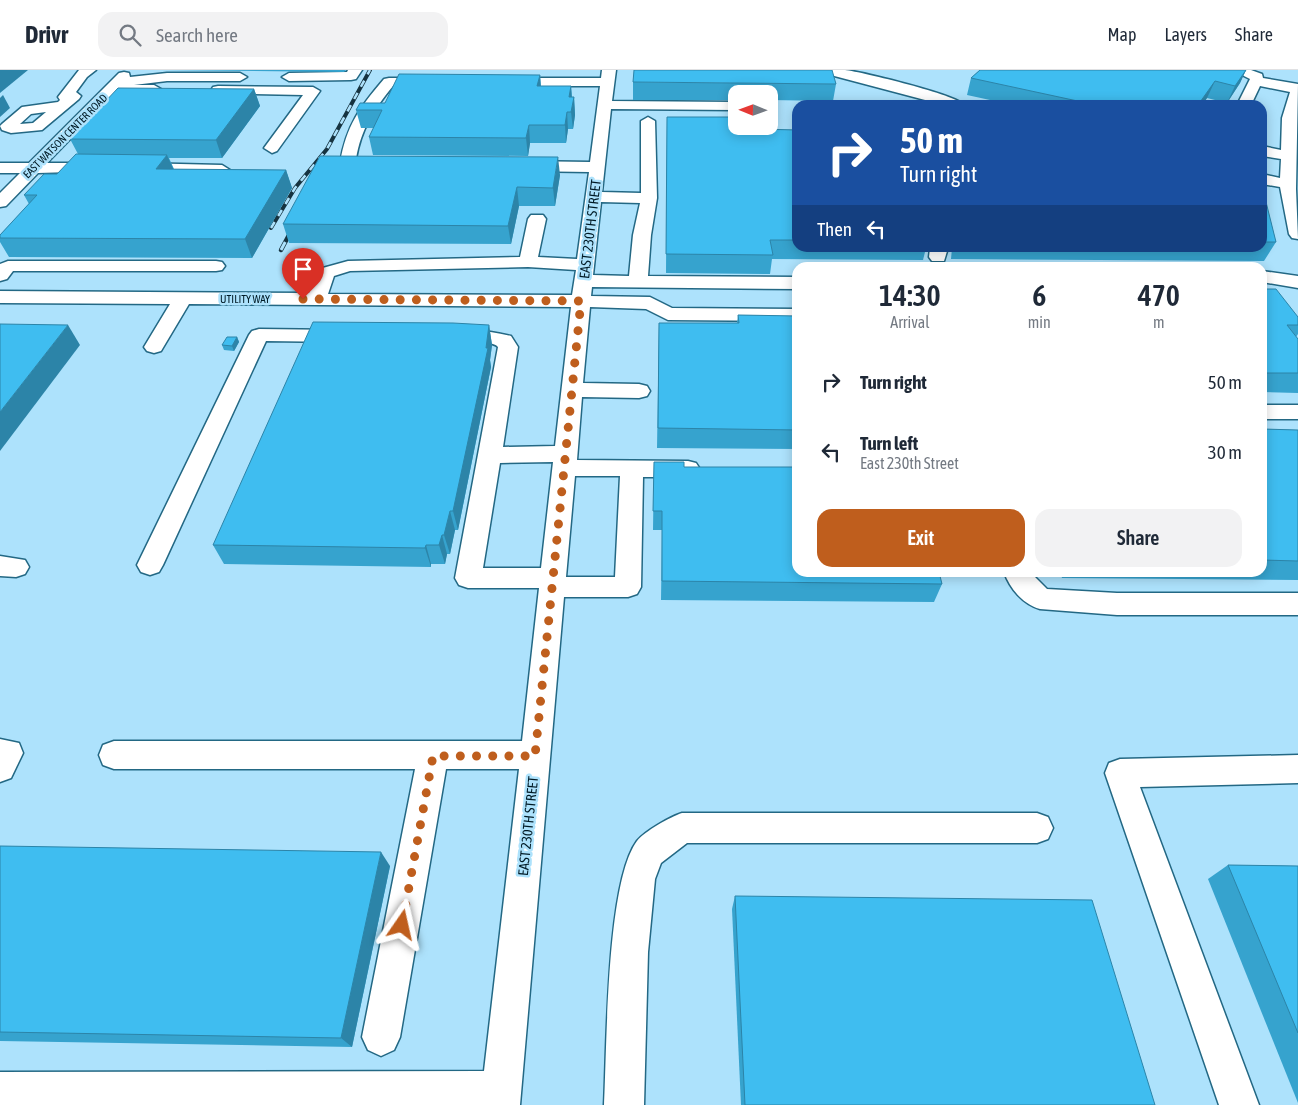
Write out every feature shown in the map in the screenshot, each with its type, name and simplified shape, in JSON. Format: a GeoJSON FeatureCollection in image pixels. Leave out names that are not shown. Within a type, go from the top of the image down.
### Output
{"type":"FeatureCollection","features":[{"type":"Feature","properties":{"kind":"street"},"geometry":{"type":"LineString","coordinates":[[67,100],[82,74],[89,70]]}},
{"type":"Feature","properties":{"kind":"street","name":"EAST WATSON CENTER ROAD"},"geometry":{"type":"LineString","coordinates":[[0,202],[131,70]]}},
{"type":"Feature","properties":{"kind":"street"},"geometry":{"type":"LineString","coordinates":[[18,101],[67,100],[167,78],[351,76],[355,70]]}},
{"type":"Feature","properties":{"kind":"street"},"geometry":{"type":"LineString","coordinates":[[512,70],[564,70],[648,121],[664,121]]}},
{"type":"Feature","properties":{"kind":"street"},"geometry":{"type":"LineString","coordinates":[[828,70],[944,100]]}},
{"type":"Feature","properties":{"kind":"street"},"geometry":{"type":"LineString","coordinates":[[860,78],[872,70]]}},
{"type":"Feature","properties":{"kind":"street"},"geometry":{"type":"LineString","coordinates":[[1238,70],[1258,77],[1246,100]]}},
{"type":"Feature","properties":{"kind":"street"},"geometry":{"type":"LineString","coordinates":[[1256,81],[1298,89],[1289,118],[1291,171],[1298,234]]}},
{"type":"Feature","properties":{"kind":"street"},"geometry":{"type":"LineString","coordinates":[[388,164],[348,163],[351,138],[363,113],[389,82],[447,82]]}},
{"type":"Feature","properties":{"kind":"street"},"geometry":{"type":"LineString","coordinates":[[485,82],[612,98],[728,105]]}},
{"type":"Feature","properties":{"kind":"street"},"geometry":{"type":"LineString","coordinates":[[112,89],[313,91],[272,148]]}},
{"type":"Feature","properties":{"kind":"street","name":"EAST 230TH STREET"},"geometry":{"type":"LineString","coordinates":[[501,1097],[583,282],[597,167],[612,98]]}},
{"type":"Feature","properties":{"kind":"street"},"geometry":{"type":"LineString","coordinates":[[638,282],[642,235],[649,198],[648,121]]}},
{"type":"Feature","properties":{"kind":"street"},"geometry":{"type":"LineString","coordinates":[[32,144],[58,144]]}},
{"type":"Feature","properties":{"kind":"street"},"geometry":{"type":"LineString","coordinates":[[1267,155],[1291,171]]}},
{"type":"Feature","properties":{"kind":"street"},"geometry":{"type":"LineString","coordinates":[[508,165],[597,167]]}},
{"type":"Feature","properties":{"kind":"street"},"geometry":{"type":"LineString","coordinates":[[0,168],[235,170]]}},
{"type":"Feature","properties":{"kind":"street"},"geometry":{"type":"LineString","coordinates":[[61,181],[74,168]]}},
{"type":"Feature","properties":{"kind":"street"},"geometry":{"type":"LineString","coordinates":[[1267,169],[1291,171]]}},
{"type":"Feature","properties":{"kind":"street"},"geometry":{"type":"LineString","coordinates":[[1267,178],[1291,171]]}},
{"type":"Feature","properties":{"kind":"street"},"geometry":{"type":"LineString","coordinates":[[594,197],[649,198]]}},
{"type":"Feature","properties":{"kind":"street"},"geometry":{"type":"LineString","coordinates":[[528,262],[537,219]]}},
{"type":"Feature","properties":{"kind":"street"},"geometry":{"type":"LineString","coordinates":[[316,299],[326,273],[348,266],[528,262],[650,303],[668,314],[792,315]]}},
{"type":"Feature","properties":{"kind":"street"},"geometry":{"type":"LineString","coordinates":[[0,275],[8,266],[216,266]]}},
{"type":"Feature","properties":{"kind":"street"},"geometry":{"type":"LineString","coordinates":[[1267,277],[1298,282]]}},
{"type":"Feature","properties":{"kind":"street"},"geometry":{"type":"LineString","coordinates":[[583,282],[792,284]]}},
{"type":"Feature","properties":{"kind":"street","name":"UTILITY WAY"},"geometry":{"type":"LineString","coordinates":[[0,297],[485,301],[583,282]]}},
{"type":"Feature","properties":{"kind":"street"},"geometry":{"type":"LineString","coordinates":[[154,347],[182,298]]}},
{"type":"Feature","properties":{"kind":"street"},"geometry":{"type":"LineString","coordinates":[[150,565],[276,299]]}},
{"type":"Feature","properties":{"kind":"street"},"geometry":{"type":"LineString","coordinates":[[478,337],[485,301]]}},
{"type":"Feature","properties":{"kind":"street"},"geometry":{"type":"LineString","coordinates":[[259,335],[358,336]]}},
{"type":"Feature","properties":{"kind":"street"},"geometry":{"type":"LineString","coordinates":[[438,337],[478,337],[504,340],[508,347],[468,578],[628,587],[632,468]]}},
{"type":"Feature","properties":{"kind":"street"},"geometry":{"type":"LineString","coordinates":[[572,390],[639,391]]}},
{"type":"Feature","properties":{"kind":"street"},"geometry":{"type":"LineString","coordinates":[[1267,412],[1298,412]]}},
{"type":"Feature","properties":{"kind":"street"},"geometry":{"type":"LineString","coordinates":[[490,455],[632,468],[713,469]]}},
{"type":"Feature","properties":{"kind":"street"},"geometry":{"type":"LineString","coordinates":[[1018,577],[1040,599],[1117,604],[1298,604]]}},
{"type":"Feature","properties":{"kind":"street"},"geometry":{"type":"LineString","coordinates":[[0,753],[8,753],[0,768]]}},
{"type":"Feature","properties":{"kind":"street"},"geometry":{"type":"LineString","coordinates":[[114,755],[535,756]]}},
{"type":"Feature","properties":{"kind":"street"},"geometry":{"type":"LineString","coordinates":[[381,1037],[433,756]]}},
{"type":"Feature","properties":{"kind":"street"},"geometry":{"type":"LineString","coordinates":[[1239,1105],[1120,773],[1298,769]]}},
{"type":"Feature","properties":{"kind":"street"},"geometry":{"type":"LineString","coordinates":[[624,1105],[630,952],[638,879],[649,852],[682,828],[1037,828]]}},
{"type":"Feature","properties":{"kind":"street"},"geometry":{"type":"LineString","coordinates":[[0,1091],[239,1098],[501,1097]]}},
{"type":"Feature","properties":{"kind":"building"},"geometry":{"type":"Polygon","coordinates":[[[634,70],[832,70],[836,84],[633,82],[634,70]]]}},
{"type":"Feature","properties":{"kind":"building"},"geometry":{"type":"Polygon","coordinates":[[[980,70],[1246,70],[1235,86],[1215,81],[1202,100],[1073,100],[971,78],[980,70]]]}},
{"type":"Feature","properties":{"kind":"building"},"geometry":{"type":"Polygon","coordinates":[[[399,74],[540,75],[537,86],[571,86],[569,97],[574,97],[571,112],[567,112],[565,125],[529,125],[526,138],[369,137],[382,110],[356,110],[360,103],[385,103],[399,74]]]}},
{"type":"Feature","properties":{"kind":"building"},"geometry":{"type":"Polygon","coordinates":[[[118,88],[254,89],[216,140],[70,139],[118,88]]]}},
{"type":"Feature","properties":{"kind":"building"},"geometry":{"type":"Polygon","coordinates":[[[667,117],[728,117],[728,135],[778,135],[778,130],[792,130],[792,240],[770,240],[773,255],[666,254],[667,117]]]}},
{"type":"Feature","properties":{"kind":"building"},"geometry":{"type":"Polygon","coordinates":[[[76,154],[167,155],[156,169],[286,170],[245,239],[0,238],[0,235],[37,195],[24,195],[44,174],[57,174],[76,154]]]}},
{"type":"Feature","properties":{"kind":"building"},"geometry":{"type":"Polygon","coordinates":[[[320,156],[558,157],[553,188],[517,187],[508,226],[283,224],[320,156]]]}},
{"type":"Feature","properties":{"kind":"building"},"geometry":{"type":"Polygon","coordinates":[[[1267,206],[1276,242],[1267,242],[1267,206]]]}},
{"type":"Feature","properties":{"kind":"building"},"geometry":{"type":"Polygon","coordinates":[[[1267,289],[1276,289],[1298,317],[1298,325],[1287,325],[1298,339],[1298,373],[1267,373],[1267,289]]]}},
{"type":"Feature","properties":{"kind":"building"},"geometry":{"type":"Polygon","coordinates":[[[738,315],[792,316],[792,430],[658,428],[659,323],[739,323],[738,315]]]}},
{"type":"Feature","properties":{"kind":"building"},"geometry":{"type":"Polygon","coordinates":[[[313,322],[489,325],[486,348],[488,348],[453,511],[450,511],[444,535],[442,535],[439,545],[426,545],[425,548],[213,545],[313,322]]]}},
{"type":"Feature","properties":{"kind":"building"},"geometry":{"type":"Polygon","coordinates":[[[0,324],[68,325],[0,412],[0,324]]]}},
{"type":"Feature","properties":{"kind":"building"},"geometry":{"type":"Polygon","coordinates":[[[227,337],[237,337],[232,346],[222,345],[227,337]]]}},
{"type":"Feature","properties":{"kind":"building"},"geometry":{"type":"Polygon","coordinates":[[[1267,429],[1298,430],[1298,561],[1267,560],[1267,429]]]}},
{"type":"Feature","properties":{"kind":"building"},"geometry":{"type":"Polygon","coordinates":[[[654,462],[684,462],[684,467],[792,467],[792,577],[940,577],[942,584],[662,581],[662,511],[653,511],[654,462]]]}},
{"type":"Feature","properties":{"kind":"building"},"geometry":{"type":"Polygon","coordinates":[[[0,846],[381,852],[341,1038],[0,1032],[0,846]]]}},
{"type":"Feature","properties":{"kind":"building"},"geometry":{"type":"Polygon","coordinates":[[[1228,865],[1298,866],[1298,1033],[1228,865]]]}},
{"type":"Feature","properties":{"kind":"building"},"geometry":{"type":"Polygon","coordinates":[[[735,896],[1092,900],[1155,1105],[745,1105],[735,896]]]}},
{"type":"Feature","properties":{"kind":"railway"},"geometry":{"type":"LineString","coordinates":[[271,228],[295,188],[327,149],[370,70]]}},
{"type":"Feature","properties":{"kind":"railway"},"geometry":{"type":"LineString","coordinates":[[288,237],[294,226]]}},
{"type":"Feature","properties":{"kind":"railway"},"geometry":{"type":"LineString","coordinates":[[281,250],[289,235]]}},
{"type":"Feature","properties":{"kind":"route"},"geometry":{"type":"LineString","coordinates":[[303,299],[581,301],[535,756],[433,756],[402,925]]}}]}
